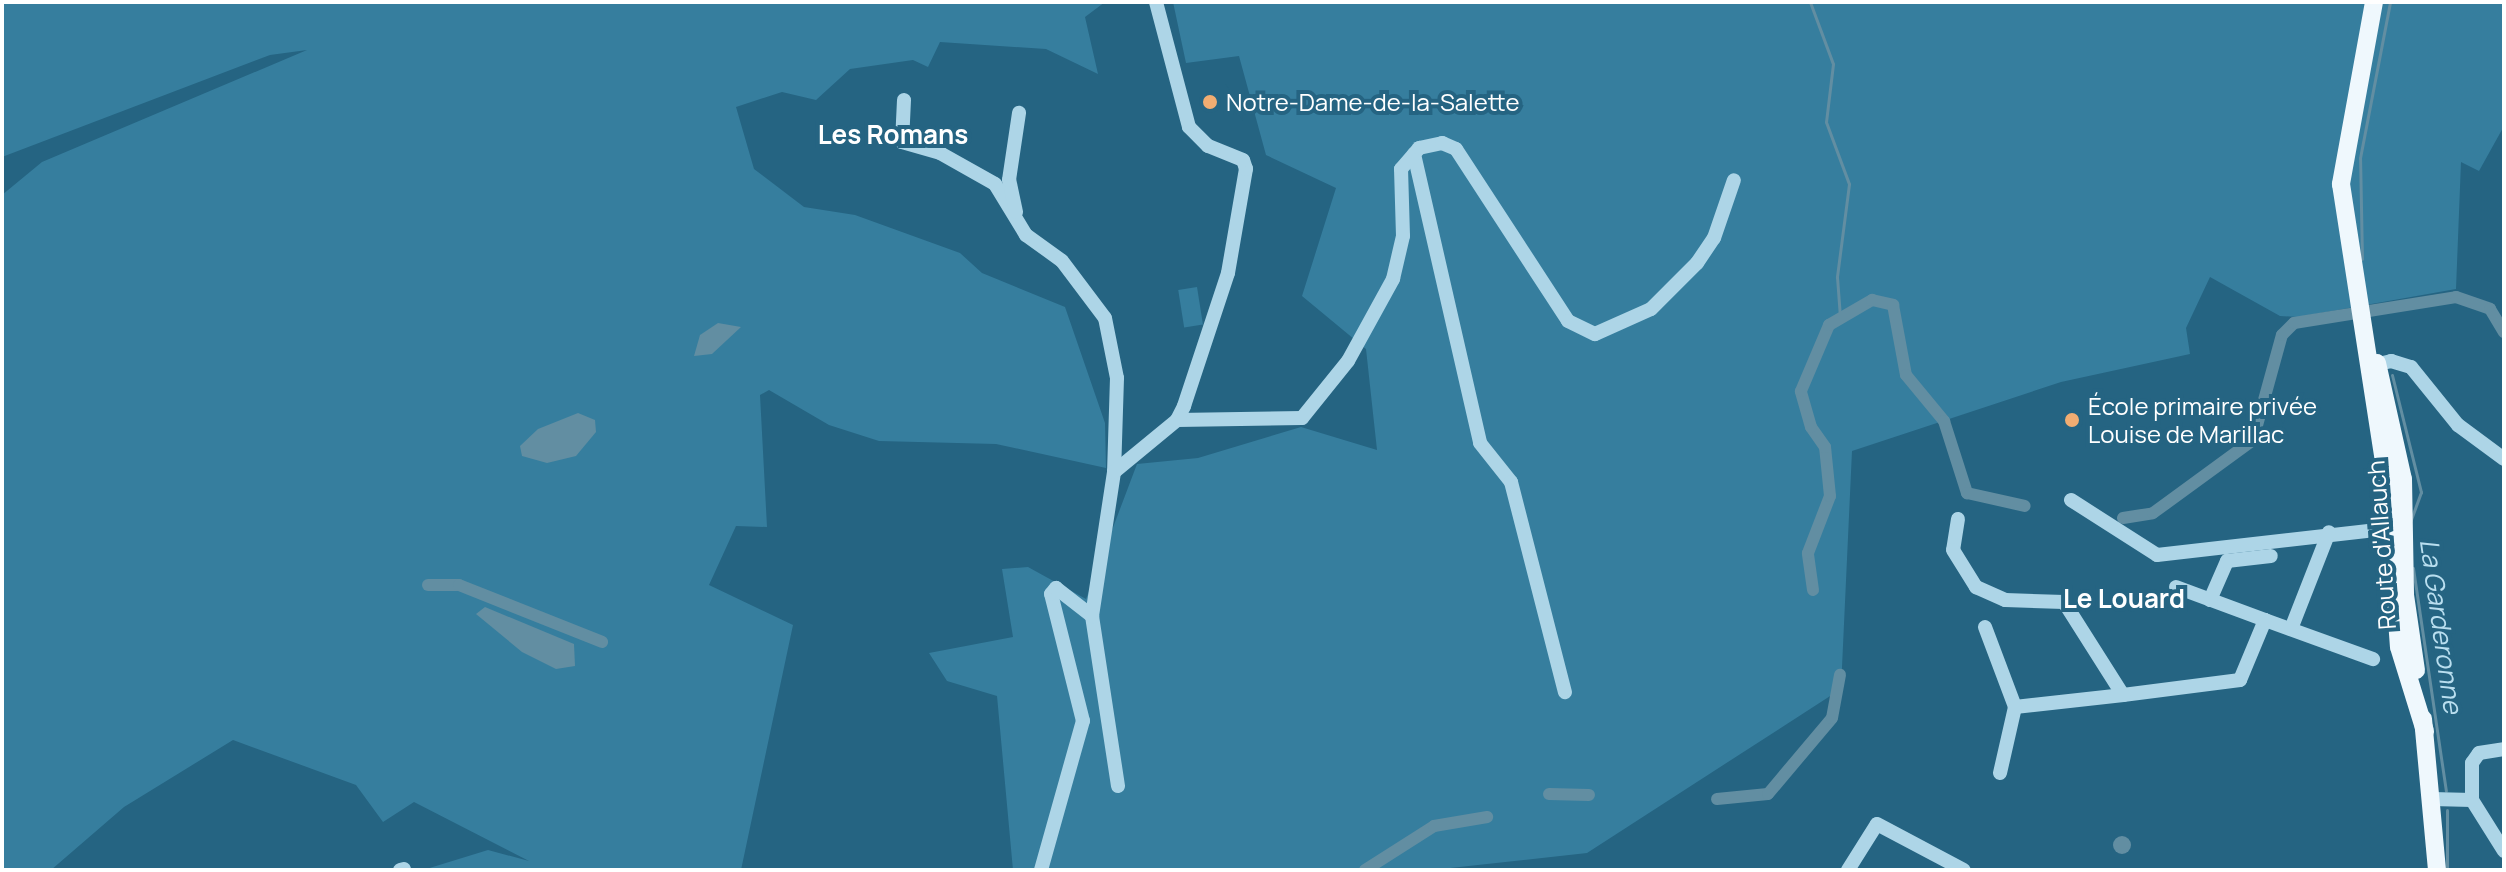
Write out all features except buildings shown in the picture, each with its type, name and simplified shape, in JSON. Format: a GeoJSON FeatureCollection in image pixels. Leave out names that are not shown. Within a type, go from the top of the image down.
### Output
{"type":"FeatureCollection","features":[{"type":"Feature","properties":{"kind":"main road","name":"Route d'Allauch"},"geometry":{"type":"LineString","coordinates":[[2374,2],[2341,184],[2359,312],[2401,466],[2397,527],[2399,596],[2425,731],[2437,870]]}},
{"type":"Feature","properties":{"kind":"main road","name":"Route d'Allauch"},"geometry":{"type":"LineString","coordinates":[[2428,870],[2432,803]]}},
{"type":"Feature","properties":{"kind":"street"},"geometry":{"type":"LineString","coordinates":[[1114,472],[1177,420],[1228,273],[1246,169],[1243,160],[1208,146],[1189,127],[1156,2]]}},
{"type":"Feature","properties":{"kind":"street"},"geometry":{"type":"LineString","coordinates":[[904,100],[902,142],[981,172],[1026,235],[1077,276],[1114,336],[1114,472],[1092,616],[1118,786]]}},
{"type":"Feature","properties":{"kind":"street"},"geometry":{"type":"LineString","coordinates":[[1019,113],[1009,180],[1026,235]]}},
{"type":"Feature","properties":{"kind":"street"},"geometry":{"type":"LineString","coordinates":[[1177,420],[1302,418],[1348,361],[1393,279],[1403,236],[1401,169],[1414,154],[1442,143],[1456,149],[1568,321],[1595,334],[1671,292],[1714,238],[1734,180]]}},
{"type":"Feature","properties":{"kind":"street"},"geometry":{"type":"LineString","coordinates":[[1414,154],[1480,443],[1511,482],[1565,692]]}},
{"type":"Feature","properties":{"kind":"street"},"geometry":{"type":"LineString","coordinates":[[2372,366],[2411,367],[2458,425],[2504,459]]}},
{"type":"Feature","properties":{"kind":"street"},"geometry":{"type":"LineString","coordinates":[[2071,500],[2157,555],[2329,532],[2397,527]]}},
{"type":"Feature","properties":{"kind":"street"},"geometry":{"type":"LineString","coordinates":[[1958,519],[1953,550],[1976,587],[2005,600],[2064,602],[2123,695]]}},
{"type":"Feature","properties":{"kind":"street"},"geometry":{"type":"LineString","coordinates":[[2291,629],[2329,532]]}},
{"type":"Feature","properties":{"kind":"street"},"geometry":{"type":"LineString","coordinates":[[2210,600],[2227,561],[2271,556]]}},
{"type":"Feature","properties":{"kind":"street"},"geometry":{"type":"LineString","coordinates":[[2176,587],[2373,659]]}},
{"type":"Feature","properties":{"kind":"street"},"geometry":{"type":"LineString","coordinates":[[1041,870],[1083,721],[1051,594],[1056,588],[1092,616]]}},
{"type":"Feature","properties":{"kind":"street"},"geometry":{"type":"LineString","coordinates":[[2015,707],[2240,680],[2265,620]]}},
{"type":"Feature","properties":{"kind":"street"},"geometry":{"type":"LineString","coordinates":[[1985,627],[2015,707],[2000,773]]}},
{"type":"Feature","properties":{"kind":"street"},"geometry":{"type":"LineString","coordinates":[[2504,749],[2479,753],[2472,763],[2472,800],[2504,851]]}},
{"type":"Feature","properties":{"kind":"street"},"geometry":{"type":"LineString","coordinates":[[2432,803],[2472,800]]}},
{"type":"Feature","properties":{"kind":"street"},"geometry":{"type":"LineString","coordinates":[[1848,870],[1877,824],[1964,870]]}},
{"type":"Feature","properties":{"kind":"shaded area"},"geometry":{"type":"Polygon","coordinates":[[[2,2],[1105,2],[1085,17],[1098,74],[1046,49],[940,42],[928,67],[913,60],[850,69],[816,100],[782,92],[736,107],[754,169],[804,207],[855,215],[960,253],[982,273],[1065,307],[1105,423],[1106,468],[996,444],[879,441],[829,425],[769,390],[760,395],[767,527],[736,526],[709,585],[793,625],[741,870],[423,870],[488,850],[529,861],[414,802],[383,822],[356,785],[233,740],[124,807],[51,870],[2,870],[2,195],[42,162],[307,50],[270,55],[2,157],[2,2]]]}},
{"type":"Feature","properties":{"kind":"shaded area"},"geometry":{"type":"Polygon","coordinates":[[[1173,2],[2504,2],[2504,126],[2479,171],[2461,162],[2456,289],[2298,317],[2280,316],[2210,277],[2186,328],[2190,354],[2061,382],[1852,451],[1841,689],[1587,853],[1432,870],[1013,870],[997,696],[947,681],[929,653],[1013,637],[1002,569],[1028,567],[1086,599],[1137,464],[1198,458],[1301,427],[1377,450],[1366,349],[1302,296],[1336,188],[1266,155],[1239,56],[1186,63],[1173,2]]]}},
{"type":"Feature","properties":{"kind":"shaded area"},"geometry":{"type":"Polygon","coordinates":[[[1197,287],[1203,325],[1184,328],[1178,290],[1197,287]]]}},
{"type":"Feature","properties":{"kind":"shaded area"},"geometry":{"type":"Polygon","coordinates":[[[718,323],[741,327],[712,354],[694,356],[700,335],[718,323]]]}},
{"type":"Feature","properties":{"kind":"shaded area"},"geometry":{"type":"Polygon","coordinates":[[[578,413],[595,420],[596,432],[576,456],[547,463],[522,456],[520,446],[538,429],[578,413]]]}},
{"type":"Feature","properties":{"kind":"shaded area"},"geometry":{"type":"Polygon","coordinates":[[[485,607],[574,644],[575,666],[556,669],[522,652],[476,614],[485,607]]]}},
{"type":"Feature","properties":{"kind":"shaded area"},"geometry":{"type":"Polygon","coordinates":[[[2122,836],[2131,845],[2122,854],[2113,845],[2122,836]]]}},
{"type":"Feature","properties":{"kind":"waterway"},"geometry":{"type":"LineString","coordinates":[[1810,2],[1833,64],[1826,122],[1849,184],[1837,277],[1840,317]]}},
{"type":"Feature","properties":{"kind":"waterway","name":"La Garderonne"},"geometry":{"type":"LineString","coordinates":[[2362,259],[2360,158],[2390,2]]}},
{"type":"Feature","properties":{"kind":"waterway"},"geometry":{"type":"LineString","coordinates":[[2123,518],[2153,513],[2253,440],[2282,335],[2294,323],[2456,297],[2490,309],[2504,332]]}},
{"type":"Feature","properties":{"kind":"waterway"},"geometry":{"type":"LineString","coordinates":[[1813,590],[1808,553],[1830,496],[1825,447],[1811,427],[1801,391],[1829,325],[1872,300],[1893,305],[1906,375],[1944,421],[1967,493],[2025,506]]}},
{"type":"Feature","properties":{"kind":"waterway","name":"La Garderonne"},"geometry":{"type":"LineString","coordinates":[[2392,375],[2421,492],[2410,522]]}},
{"type":"Feature","properties":{"kind":"waterway","name":"La Garderonne"},"geometry":{"type":"LineString","coordinates":[[2413,568],[2446,791]]}},
{"type":"Feature","properties":{"kind":"waterway"},"geometry":{"type":"LineString","coordinates":[[428,585],[459,585],[602,642]]}},
{"type":"Feature","properties":{"kind":"waterway"},"geometry":{"type":"LineString","coordinates":[[1717,799],[1768,794],[1832,718],[1840,675]]}},
{"type":"Feature","properties":{"kind":"waterway"},"geometry":{"type":"LineString","coordinates":[[1549,794],[1589,795]]}},
{"type":"Feature","properties":{"kind":"waterway","name":"La Garderonne"},"geometry":{"type":"LineString","coordinates":[[2447,810],[2447,870]]}},
{"type":"Feature","properties":{"kind":"waterway"},"geometry":{"type":"LineString","coordinates":[[1365,870],[1434,826],[1487,817]]}},
{"type":"Feature","properties":{"kind":"place","name":"Notre-Dame-de-la-Salette"},"geometry":{"type":"Point","coordinates":[1210,102]}},
{"type":"Feature","properties":{"kind":"place","name":"École primaire privée Louise de Marillac"},"geometry":{"type":"Point","coordinates":[2072,420]}},
{"type":"Feature","properties":{"kind":"district","name":"Les Romans"},"geometry":{"type":"Point","coordinates":[893,135]}},
{"type":"Feature","properties":{"kind":"district","name":"Le Louard"},"geometry":{"type":"Point","coordinates":[2124,599]}}]}
